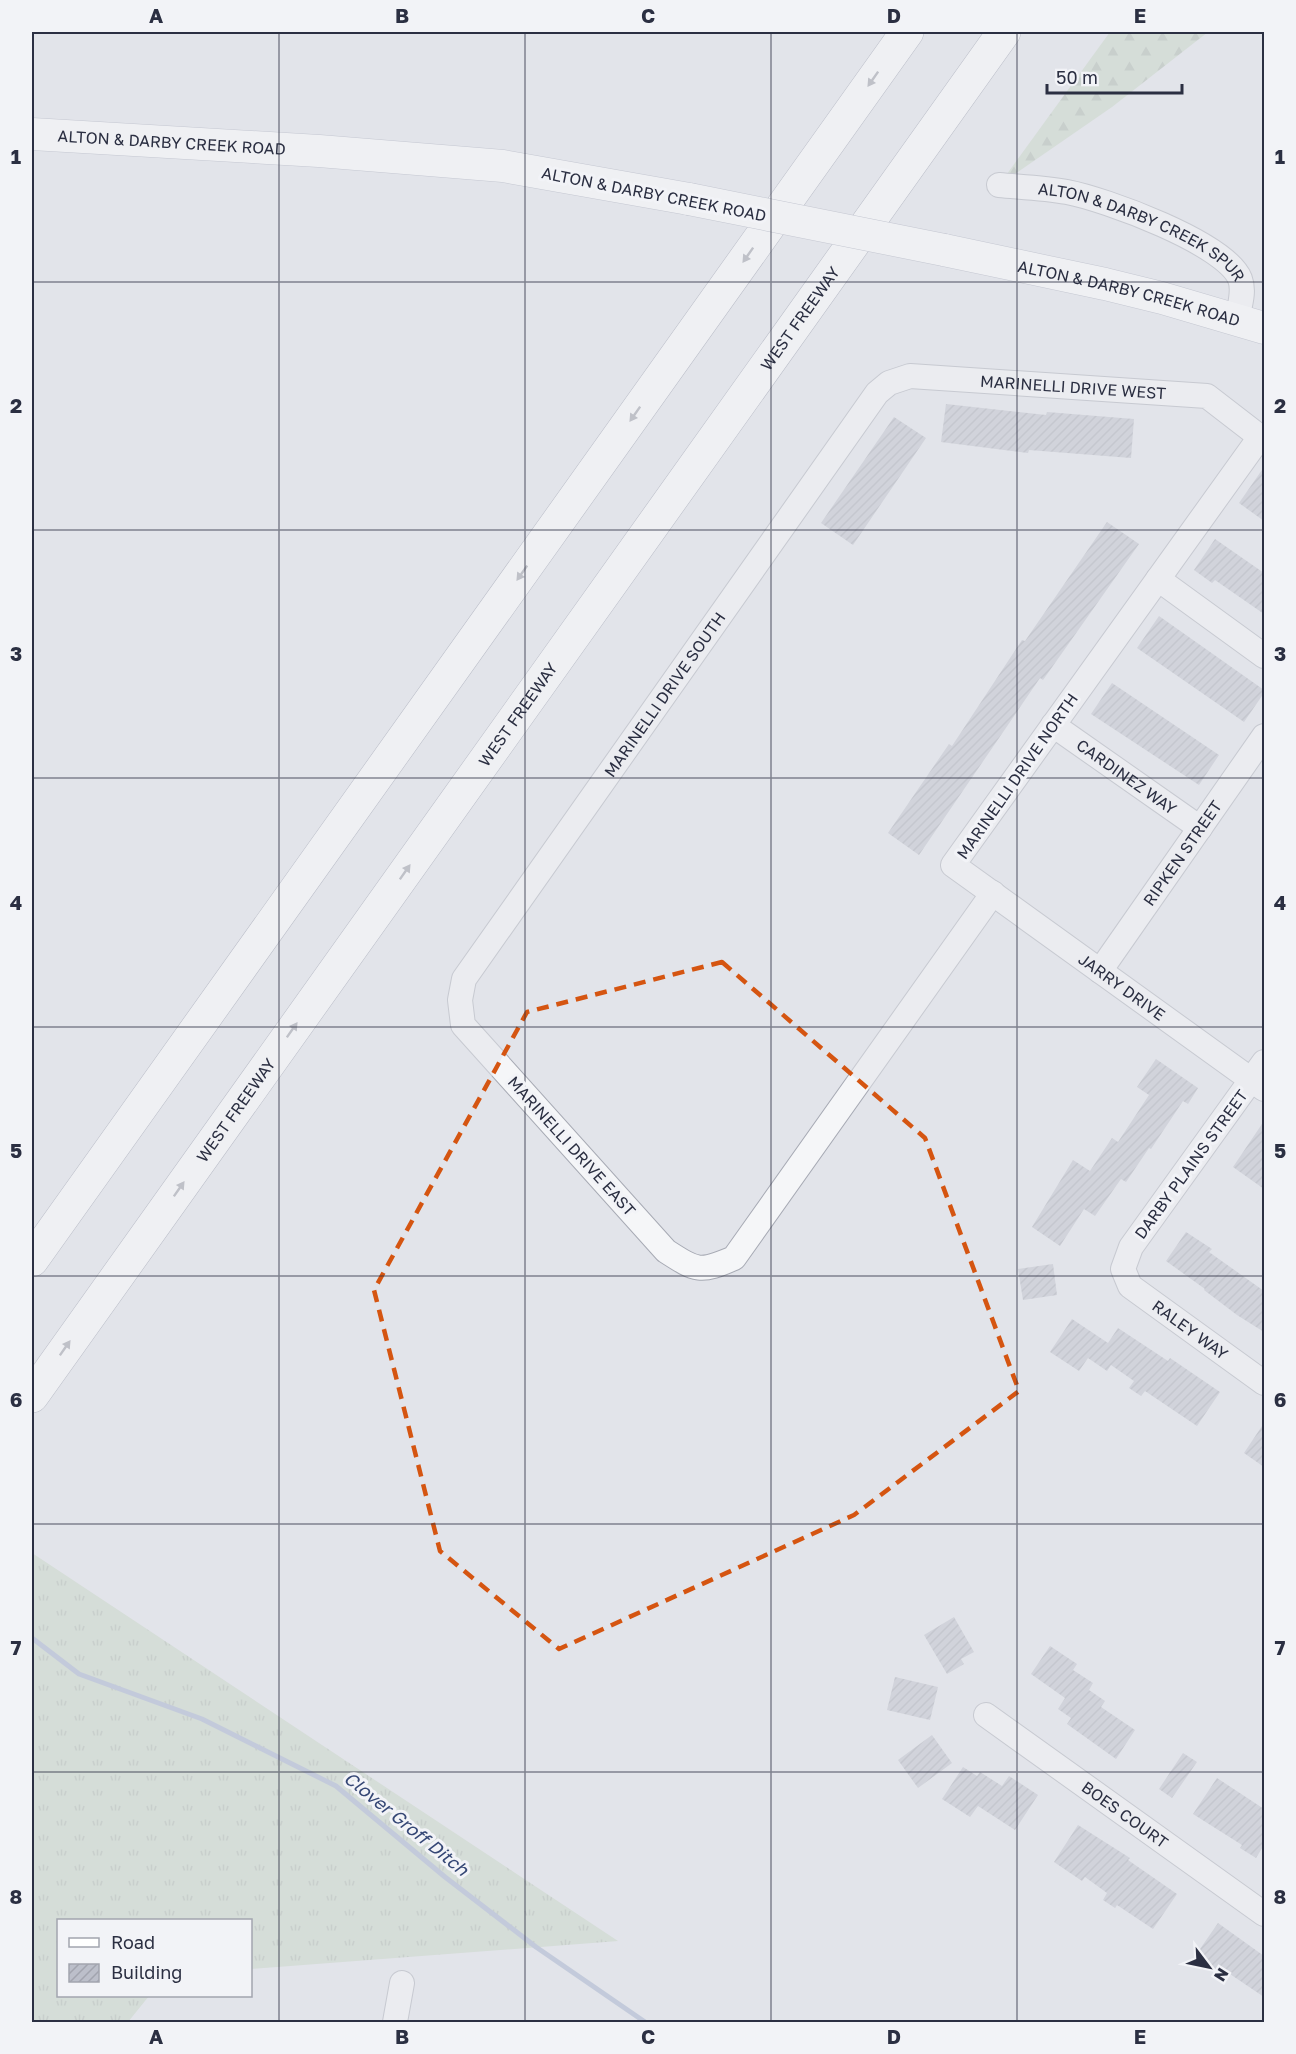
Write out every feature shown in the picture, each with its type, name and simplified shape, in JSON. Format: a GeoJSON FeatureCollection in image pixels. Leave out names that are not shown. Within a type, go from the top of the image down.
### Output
{"type":"FeatureCollection","features":[{"type":"Feature","properties":{"kind":"highway"},"geometry":{"type":"LineString","coordinates":[[32,1260],[907,32]]}},
{"type":"Feature","properties":{"kind":"highway","name":"WEST FREEWAY"},"geometry":{"type":"LineString","coordinates":[[32,1396],[1004,32]]}},
{"type":"Feature","properties":{"kind":"main road","name":"ALTON & DARBY CREEK ROAD"},"geometry":{"type":"LineString","coordinates":[[32,134],[319,151],[503,166],[689,199],[1105,284],[1251,324]]}},
{"type":"Feature","properties":{"kind":"street","name":"ALTON & DARBY CREEK SPUR"},"geometry":{"type":"LineString","coordinates":[[999,185],[1069,192],[1148,218],[1214,251],[1229,263],[1240,279],[1242,296],[1251,324]]}},
{"type":"Feature","properties":{"kind":"street","name":"MARINELLI DRIVE WEST"},"geometry":{"type":"LineString","coordinates":[[878,393],[889,383],[910,376],[1207,396],[1262,438]]}},
{"type":"Feature","properties":{"kind":"street","name":"MARINELLI DRIVE SOUTH"},"geometry":{"type":"LineString","coordinates":[[460,1000],[464,979],[878,393]]}},
{"type":"Feature","properties":{"kind":"street","name":"MARINELLI DRIVE NORTH"},"geometry":{"type":"LineString","coordinates":[[993,893],[953,865],[1262,438]]}},
{"type":"Feature","properties":{"kind":"street"},"geometry":{"type":"LineString","coordinates":[[1158,579],[1264,656]]}},
{"type":"Feature","properties":{"kind":"street","name":"CARDINEZ WAY"},"geometry":{"type":"LineString","coordinates":[[1053,725],[1200,828]]}},
{"type":"Feature","properties":{"kind":"street","name":"RIPKEN STREET"},"geometry":{"type":"LineString","coordinates":[[1100,971],[1264,736]]}},
{"type":"Feature","properties":{"kind":"street","name":"MARINELLI DRIVE EAST"},"geometry":{"type":"LineString","coordinates":[[460,1000],[463,1024],[666,1251],[689,1266],[709,1269],[734,1258],[993,893]]}},
{"type":"Feature","properties":{"kind":"street","name":"JARRY DRIVE"},"geometry":{"type":"LineString","coordinates":[[993,893],[1100,971],[1260,1077]]}},
{"type":"Feature","properties":{"kind":"street","name":"DARBY PLAINS STREET"},"geometry":{"type":"LineString","coordinates":[[1123,1269],[1131,1246],[1260,1077]]}},
{"type":"Feature","properties":{"kind":"street","name":"RALEY WAY"},"geometry":{"type":"LineString","coordinates":[[1123,1269],[1130,1286],[1264,1383]]}},
{"type":"Feature","properties":{"kind":"street","name":"BOES COURT"},"geometry":{"type":"LineString","coordinates":[[986,1715],[1264,1914]]}},
{"type":"Feature","properties":{"kind":"street"},"geometry":{"type":"LineString","coordinates":[[395,2022],[402,1983]]}},
{"type":"Feature","properties":{"kind":"highlighted area"},"geometry":{"type":"Polygon","coordinates":[[[722,962],[925,1138],[1019,1391],[854,1515],[559,1649],[440,1551],[374,1290],[527,1012],[722,962]]]}},
{"type":"Feature","properties":{"kind":"green space"},"geometry":{"type":"Polygon","coordinates":[[[1110,32],[1208,32],[1112,107],[999,185],[1110,32]]]}},
{"type":"Feature","properties":{"kind":"green space"},"geometry":{"type":"Polygon","coordinates":[[[32,1553],[618,1941],[252,1969],[252,1919],[57,1919],[57,1997],[148,1997],[128,2022],[32,2022],[32,1553]]]}},
{"type":"Feature","properties":{"kind":"building"},"geometry":{"type":"Polygon","coordinates":[[[946,404],[1046,415],[1047,412],[1134,419],[1131,458],[1029,450],[1028,453],[941,442],[946,404]]]}},
{"type":"Feature","properties":{"kind":"building"},"geometry":{"type":"Polygon","coordinates":[[[894,417],[926,438],[853,545],[821,523],[894,417]]]}},
{"type":"Feature","properties":{"kind":"building"},"geometry":{"type":"Polygon","coordinates":[[[1264,467],[1264,521],[1239,503],[1264,467]]]}},
{"type":"Feature","properties":{"kind":"building"},"geometry":{"type":"Polygon","coordinates":[[[1107,522],[1139,544],[1043,680],[1040,678],[919,855],[888,833],[949,744],[952,746],[1022,640],[1025,641],[1107,522]]]}},
{"type":"Feature","properties":{"kind":"building"},"geometry":{"type":"Polygon","coordinates":[[[1215,539],[1264,573],[1264,614],[1215,580],[1212,583],[1194,570],[1215,539]]]}},
{"type":"Feature","properties":{"kind":"building"},"geometry":{"type":"Polygon","coordinates":[[[1159,616],[1264,690],[1244,722],[1137,648],[1159,616]]]}},
{"type":"Feature","properties":{"kind":"building"},"geometry":{"type":"Polygon","coordinates":[[[1112,683],[1219,755],[1199,785],[1091,714],[1112,683]]]}},
{"type":"Feature","properties":{"kind":"building"},"geometry":{"type":"Polygon","coordinates":[[[1156,1059],[1198,1088],[1188,1104],[1183,1101],[1126,1182],[1121,1179],[1095,1216],[1084,1209],[1060,1246],[1032,1227],[1073,1160],[1090,1171],[1112,1138],[1118,1142],[1149,1095],[1137,1087],[1156,1059]]]}},
{"type":"Feature","properties":{"kind":"building"},"geometry":{"type":"Polygon","coordinates":[[[1264,1121],[1264,1189],[1233,1167],[1264,1121]]]}},
{"type":"Feature","properties":{"kind":"building"},"geometry":{"type":"Polygon","coordinates":[[[1186,1232],[1212,1249],[1209,1252],[1264,1291],[1264,1332],[1237,1315],[1166,1261],[1186,1232]]]}},
{"type":"Feature","properties":{"kind":"building"},"geometry":{"type":"Polygon","coordinates":[[[1053,1264],[1057,1295],[1023,1300],[1018,1269],[1053,1264]]]}},
{"type":"Feature","properties":{"kind":"building"},"geometry":{"type":"Polygon","coordinates":[[[1072,1319],[1108,1343],[1118,1328],[1168,1361],[1170,1358],[1220,1392],[1197,1426],[1145,1391],[1141,1396],[1129,1388],[1134,1381],[1111,1365],[1107,1371],[1088,1358],[1079,1371],[1050,1352],[1072,1319]]]}},
{"type":"Feature","properties":{"kind":"building"},"geometry":{"type":"Polygon","coordinates":[[[1264,1423],[1264,1467],[1244,1453],[1264,1423]]]}},
{"type":"Feature","properties":{"kind":"building"},"geometry":{"type":"Polygon","coordinates":[[[954,1617],[974,1652],[961,1659],[964,1664],[947,1674],[924,1635],[954,1617]]]}},
{"type":"Feature","properties":{"kind":"building"},"geometry":{"type":"Polygon","coordinates":[[[1050,1646],[1077,1664],[1073,1670],[1093,1683],[1089,1690],[1105,1701],[1101,1707],[1135,1730],[1116,1759],[1067,1724],[1071,1718],[1058,1709],[1065,1698],[1031,1674],[1050,1646]]]}},
{"type":"Feature","properties":{"kind":"building"},"geometry":{"type":"Polygon","coordinates":[[[895,1677],[938,1687],[930,1720],[887,1710],[895,1677]]]}},
{"type":"Feature","properties":{"kind":"building"},"geometry":{"type":"Polygon","coordinates":[[[932,1735],[952,1763],[918,1788],[898,1760],[932,1735]]]}},
{"type":"Feature","properties":{"kind":"building"},"geometry":{"type":"Polygon","coordinates":[[[1183,1753],[1197,1762],[1172,1798],[1159,1789],[1183,1753]]]}},
{"type":"Feature","properties":{"kind":"building"},"geometry":{"type":"Polygon","coordinates":[[[963,1767],[977,1776],[980,1772],[1002,1786],[1009,1776],[1038,1795],[1015,1830],[978,1806],[970,1817],[942,1799],[963,1767]]]}},
{"type":"Feature","properties":{"kind":"building"},"geometry":{"type":"Polygon","coordinates":[[[1217,1778],[1264,1809],[1264,1845],[1256,1858],[1240,1848],[1242,1845],[1193,1814],[1217,1778]]]}},
{"type":"Feature","properties":{"kind":"building"},"geometry":{"type":"Polygon","coordinates":[[[1078,1825],[1130,1858],[1128,1860],[1177,1894],[1153,1929],[1117,1905],[1115,1908],[1103,1900],[1107,1893],[1085,1877],[1082,1881],[1054,1862],[1078,1825]]]}},
{"type":"Feature","properties":{"kind":"building"},"geometry":{"type":"Polygon","coordinates":[[[1218,1923],[1264,1956],[1264,1997],[1227,1972],[1224,1976],[1207,1965],[1203,1970],[1191,1962],[1218,1923]]]}},
{"type":"Feature","properties":{"kind":"waterway","name":"Clover Groff Ditch"},"geometry":{"type":"LineString","coordinates":[[32,1638],[79,1674],[202,1719],[336,1786],[445,1877],[536,1947],[645,2022]]}}]}
